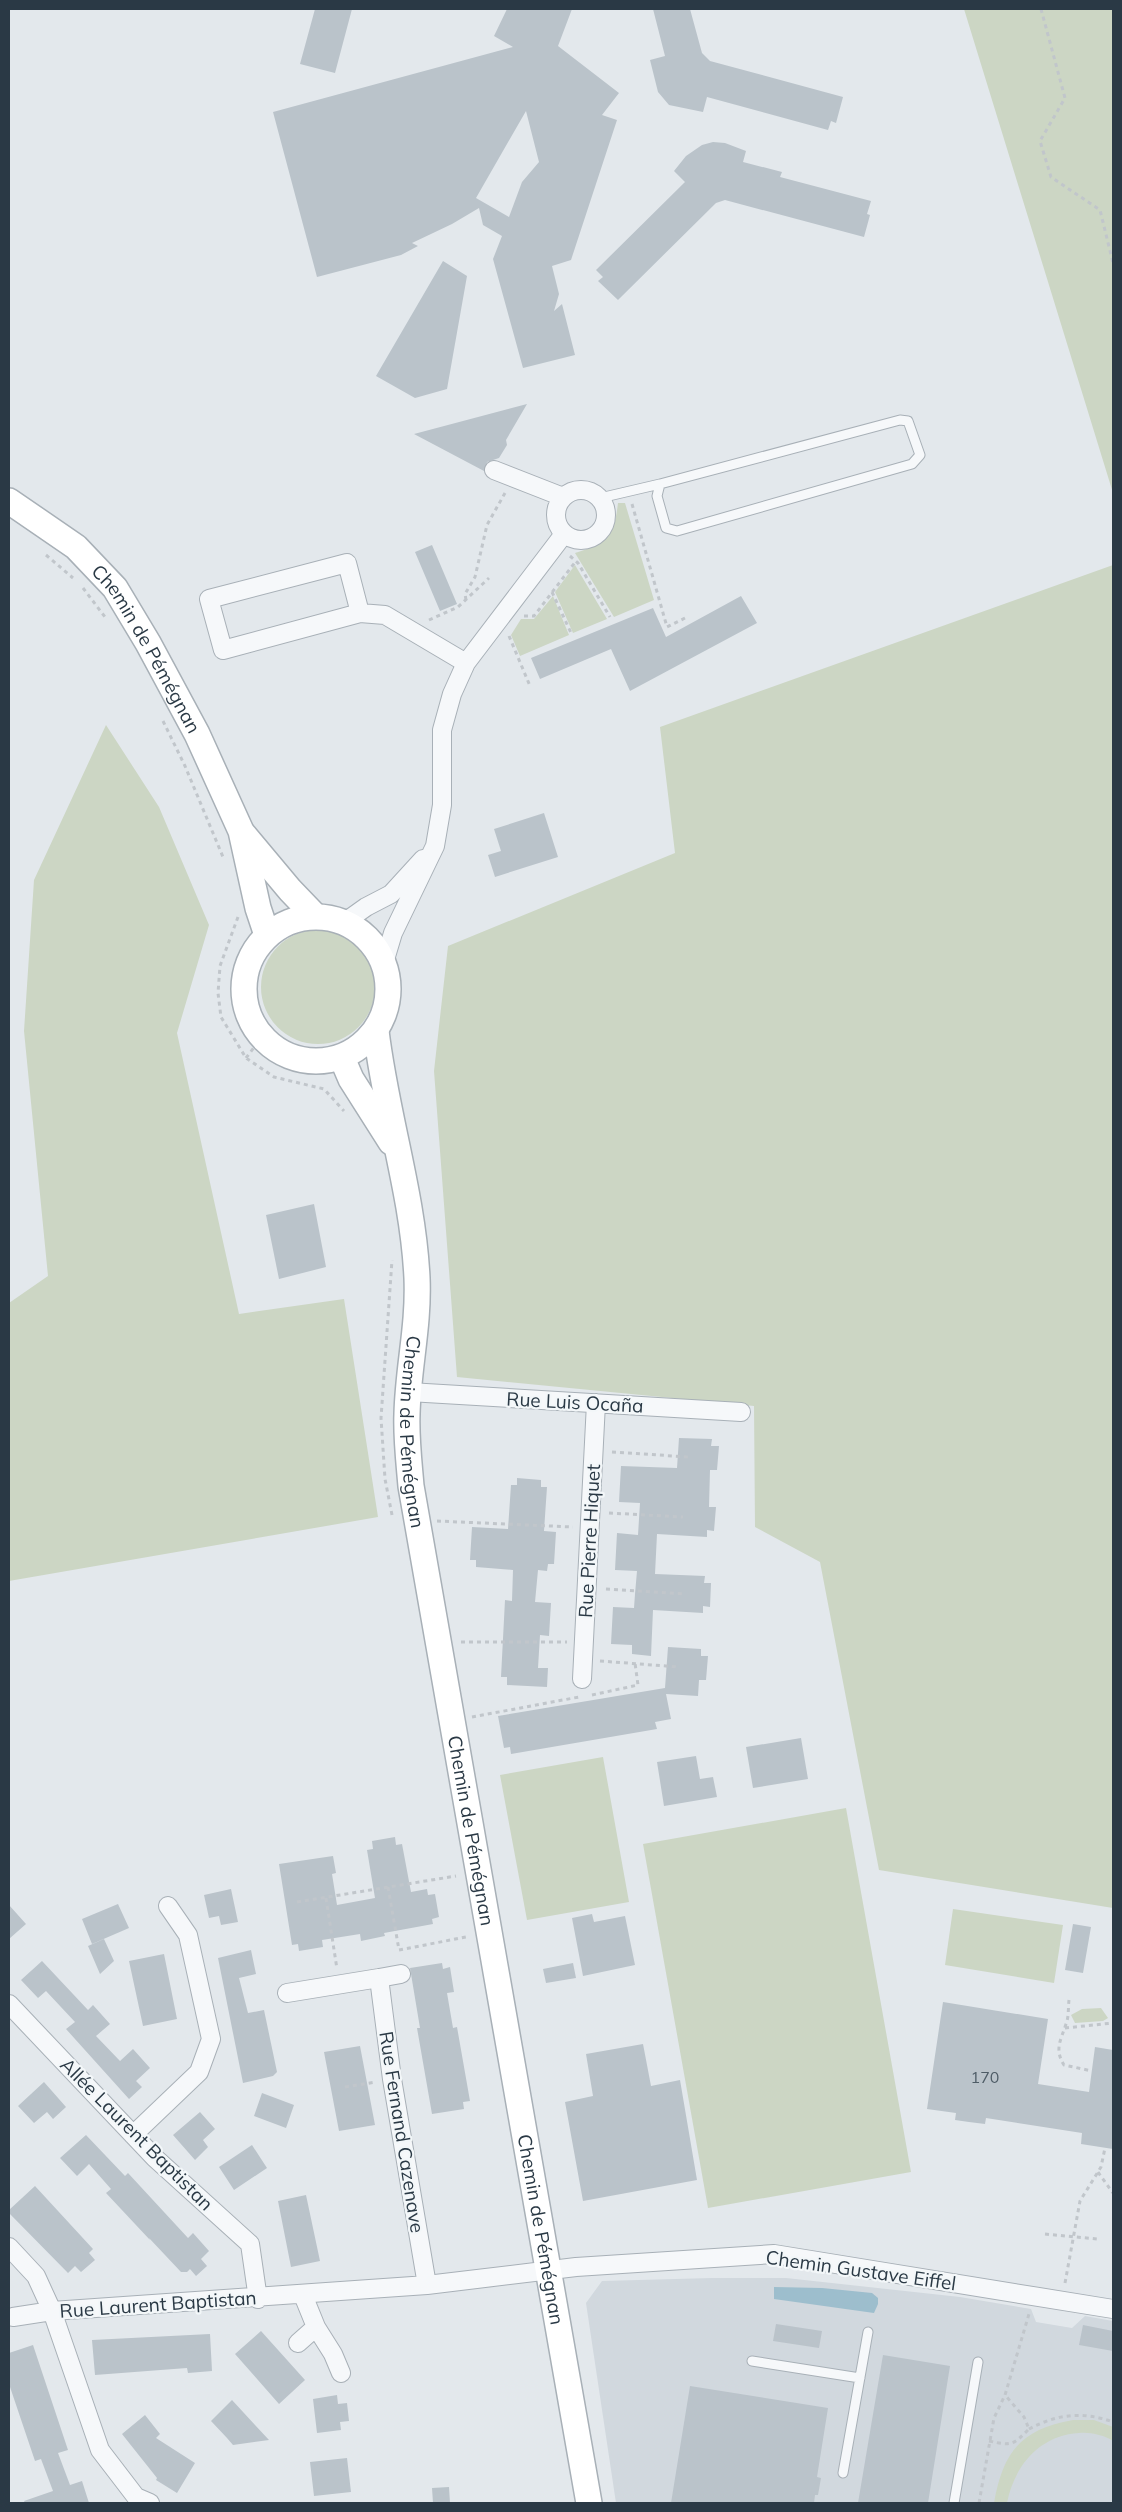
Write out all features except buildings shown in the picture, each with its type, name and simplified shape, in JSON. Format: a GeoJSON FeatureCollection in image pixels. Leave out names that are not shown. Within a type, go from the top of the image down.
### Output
{"type":"FeatureCollection","features":[{"type":"Feature","properties":{"kind":"street"},"geometry":{"type":"LineString","coordinates":[[494,470],[563,497]]}},
{"type":"Feature","properties":{"kind":"street"},"geometry":{"type":"LineString","coordinates":[[586,490],[600,498],[606,514],[605,522],[596,536],[579,540],[564,534],[556,520],[556,511],[563,497],[570,492],[586,490]]}},
{"type":"Feature","properties":{"kind":"street","name":"Chemin de Pémégnan"},"geometry":{"type":"LineString","coordinates":[[9,501],[76,547],[115,588],[148,643],[197,734],[241,831],[258,908],[267,936]]}},
{"type":"Feature","properties":{"kind":"street"},"geometry":{"type":"LineString","coordinates":[[384,963],[393,934],[435,846],[442,805],[442,730],[452,694],[466,663],[564,534]]}},
{"type":"Feature","properties":{"kind":"street"},"geometry":{"type":"LineString","coordinates":[[360,613],[346,563],[209,599],[223,650],[360,613],[385,615],[466,663]]}},
{"type":"Feature","properties":{"kind":"street","name":"Chemin de Pémégnan"},"geometry":{"type":"LineString","coordinates":[[241,831],[290,890],[315,916]]}},
{"type":"Feature","properties":{"kind":"street"},"geometry":{"type":"LineString","coordinates":[[345,922],[366,907],[391,894],[435,846]]}},
{"type":"Feature","properties":{"kind":"street"},"geometry":{"type":"LineString","coordinates":[[315,916],[345,922],[369,939],[384,963],[389,986],[386,1010],[376,1031],[361,1047],[342,1058],[320,1062],[299,1060],[279,1051],[262,1038],[248,1013],[244,985],[250,958],[267,936],[289,921],[315,916]]}},
{"type":"Feature","properties":{"kind":"street","name":"Chemin de Pémégnan"},"geometry":{"type":"LineString","coordinates":[[376,1031],[379,1061],[411,1214],[417,1278],[417,1325],[409,1392],[408,1451],[417,1520],[589,2503]]}},
{"type":"Feature","properties":{"kind":"street","name":"Chemin de Pémégnan"},"geometry":{"type":"LineString","coordinates":[[342,1058],[351,1079],[400,1156]]}},
{"type":"Feature","properties":{"kind":"street","name":"Rue Luis Ocaña"},"geometry":{"type":"LineString","coordinates":[[409,1392],[740,1412]]}},
{"type":"Feature","properties":{"kind":"street","name":"Rue Pierre Hiquet"},"geometry":{"type":"LineString","coordinates":[[582,1679],[596,1403]]}},
{"type":"Feature","properties":{"kind":"street"},"geometry":{"type":"LineString","coordinates":[[133,2135],[199,2072],[211,2039],[188,1935],[168,1906]]}},
{"type":"Feature","properties":{"kind":"street"},"geometry":{"type":"LineString","coordinates":[[287,1993],[401,1974]]}},
{"type":"Feature","properties":{"kind":"street","name":"Rue Fernand Cazenave"},"geometry":{"type":"LineString","coordinates":[[379,1978],[392,2079],[427,2285]]}},
{"type":"Feature","properties":{"kind":"street","name":"Allée Laurent Baptistan"},"geometry":{"type":"LineString","coordinates":[[9,2004],[155,2158],[250,2244],[258,2298]]}},
{"type":"Feature","properties":{"kind":"street"},"geometry":{"type":"LineString","coordinates":[[9,2247],[36,2276],[52,2311],[100,2450],[136,2497],[148,2503]]}},
{"type":"Feature","properties":{"kind":"street","name":"Chemin Gustave Eiffel"},"geometry":{"type":"LineString","coordinates":[[548,2270],[774,2254],[1113,2309]]}},
{"type":"Feature","properties":{"kind":"street","name":"Rue Laurent Baptistan"},"geometry":{"type":"LineString","coordinates":[[14,2317],[52,2311],[427,2285],[548,2270]]}},
{"type":"Feature","properties":{"kind":"street"},"geometry":{"type":"LineString","coordinates":[[303,2295],[316,2327],[333,2354],[341,2373]]}},
{"type":"Feature","properties":{"kind":"street"},"geometry":{"type":"LineString","coordinates":[[298,2343],[316,2327]]}},
{"type":"Feature","properties":{"kind":"lane"},"geometry":{"type":"LineString","coordinates":[[600,498],[660,484],[900,420],[908,421],[920,455],[912,464],[677,531],[666,528],[657,496],[660,484]]}},
{"type":"Feature","properties":{"kind":"lane"},"geometry":{"type":"LineString","coordinates":[[843,2473],[868,2332]]}},
{"type":"Feature","properties":{"kind":"lane"},"geometry":{"type":"LineString","coordinates":[[752,2361],[860,2378]]}},
{"type":"Feature","properties":{"kind":"lane"},"geometry":{"type":"LineString","coordinates":[[954,2503],[978,2362]]}},
{"type":"Feature","properties":{"kind":"path"},"geometry":{"type":"LineString","coordinates":[[1041,9],[1064,98],[1040,141],[1051,178],[1100,210],[1113,263]]}},
{"type":"Feature","properties":{"kind":"path"},"geometry":{"type":"LineString","coordinates":[[466,600],[465,594],[475,577],[487,524],[496,506],[515,478]]}},
{"type":"Feature","properties":{"kind":"path"},"geometry":{"type":"LineString","coordinates":[[628,491],[667,627],[685,618]]}},
{"type":"Feature","properties":{"kind":"path"},"geometry":{"type":"LineString","coordinates":[[45,554],[78,583],[111,625]]}},
{"type":"Feature","properties":{"kind":"path"},"geometry":{"type":"LineString","coordinates":[[570,556],[576,561],[610,617]]}},
{"type":"Feature","properties":{"kind":"path"},"geometry":{"type":"LineString","coordinates":[[519,616],[534,616],[576,561]]}},
{"type":"Feature","properties":{"kind":"path"},"geometry":{"type":"LineString","coordinates":[[408,629],[458,608],[489,578]]}},
{"type":"Feature","properties":{"kind":"path"},"geometry":{"type":"LineString","coordinates":[[552,592],[572,634]]}},
{"type":"Feature","properties":{"kind":"path"},"geometry":{"type":"LineString","coordinates":[[511,628],[509,636],[530,686]]}},
{"type":"Feature","properties":{"kind":"path"},"geometry":{"type":"LineString","coordinates":[[159,713],[185,766],[223,858]]}},
{"type":"Feature","properties":{"kind":"path"},"geometry":{"type":"LineString","coordinates":[[239,912],[220,966],[218,993],[220,1017],[246,1058],[274,1077],[324,1088]]}},
{"type":"Feature","properties":{"kind":"path"},"geometry":{"type":"LineString","coordinates":[[246,1058],[262,1038]]}},
{"type":"Feature","properties":{"kind":"path"},"geometry":{"type":"LineString","coordinates":[[594,1451],[689,1457]]}},
{"type":"Feature","properties":{"kind":"path"},"geometry":{"type":"LineString","coordinates":[[590,1512],[683,1517]]}},
{"type":"Feature","properties":{"kind":"path"},"geometry":{"type":"LineString","coordinates":[[417,1520],[581,1528]]}},
{"type":"Feature","properties":{"kind":"path"},"geometry":{"type":"LineString","coordinates":[[606,1589],[684,1594]]}},
{"type":"Feature","properties":{"kind":"path"},"geometry":{"type":"LineString","coordinates":[[437,1642],[574,1642]]}},
{"type":"Feature","properties":{"kind":"path"},"geometry":{"type":"LineString","coordinates":[[582,1659],[679,1667]]}},
{"type":"Feature","properties":{"kind":"path"},"geometry":{"type":"LineString","coordinates":[[590,1695],[638,1685],[635,1663]]}},
{"type":"Feature","properties":{"kind":"path"},"geometry":{"type":"LineString","coordinates":[[451,1720],[581,1697]]}},
{"type":"Feature","properties":{"kind":"path"},"geometry":{"type":"LineString","coordinates":[[297,1902],[456,1876]]}},
{"type":"Feature","properties":{"kind":"path"},"geometry":{"type":"LineString","coordinates":[[388,1887],[398,1950],[466,1937]]}},
{"type":"Feature","properties":{"kind":"path"},"geometry":{"type":"LineString","coordinates":[[326,1898],[340,1984]]}},
{"type":"Feature","properties":{"kind":"path"},"geometry":{"type":"LineString","coordinates":[[1069,2000],[1065,2028],[1059,2040],[1058,2056],[1064,2065],[1092,2070]]}},
{"type":"Feature","properties":{"kind":"path"},"geometry":{"type":"LineString","coordinates":[[1065,2028],[1093,2027],[1113,2023]]}},
{"type":"Feature","properties":{"kind":"path"},"geometry":{"type":"LineString","coordinates":[[346,2087],[392,2079]]}},
{"type":"Feature","properties":{"kind":"path"},"geometry":{"type":"LineString","coordinates":[[1062,2301],[1072,2236],[1080,2201],[1098,2172],[1105,2148]]}},
{"type":"Feature","properties":{"kind":"path"},"geometry":{"type":"LineString","coordinates":[[1098,2172],[1113,2193]]}},
{"type":"Feature","properties":{"kind":"path"},"geometry":{"type":"LineString","coordinates":[[1045,2234],[1097,2239]]}},
{"type":"Feature","properties":{"kind":"path"},"geometry":{"type":"LineString","coordinates":[[979,2503],[994,2418],[1004,2395],[1036,2296]]}},
{"type":"Feature","properties":{"kind":"path"},"geometry":{"type":"LineString","coordinates":[[1004,2395],[1024,2417],[1029,2430]]}},
{"type":"Feature","properties":{"kind":"path"},"geometry":{"type":"LineString","coordinates":[[989,2442],[1007,2445],[1014,2443],[1029,2430],[1045,2421],[1074,2415],[1090,2415],[1113,2422]]}},
{"type":"Feature","properties":{"kind":"shaded area"},"geometry":{"type":"Polygon","coordinates":[[[786,2278],[960,2297],[1031,2309],[1036,2322],[1072,2328],[1085,2316],[1113,2321],[1113,2503],[616,2503],[586,2303],[602,2281],[786,2278]]]}},
{"type":"Feature","properties":{"kind":"green space"},"geometry":{"type":"Polygon","coordinates":[[[964,9],[1113,9],[1113,493],[964,9]]]}},
{"type":"Feature","properties":{"kind":"green space"},"geometry":{"type":"Polygon","coordinates":[[[618,503],[625,503],[654,600],[614,617],[575,553],[595,546],[607,537],[614,524],[618,503]]]}},
{"type":"Feature","properties":{"kind":"green space"},"geometry":{"type":"Polygon","coordinates":[[[575,565],[607,619],[573,633],[555,592],[575,565]]]}},
{"type":"Feature","properties":{"kind":"green space"},"geometry":{"type":"Polygon","coordinates":[[[1113,565],[1113,1908],[879,1870],[820,1562],[755,1527],[754,1406],[457,1377],[434,1071],[448,946],[675,853],[660,727],[1113,565]]]}},
{"type":"Feature","properties":{"kind":"green space"},"geometry":{"type":"Polygon","coordinates":[[[553,596],[569,635],[520,656],[511,635],[521,619],[534,619],[553,596]]]}},
{"type":"Feature","properties":{"kind":"green space"},"geometry":{"type":"Polygon","coordinates":[[[106,725],[159,807],[209,925],[177,1033],[239,1314],[344,1299],[378,1517],[9,1581],[9,1303],[48,1276],[24,1031],[34,880],[106,725]]]}},
{"type":"Feature","properties":{"kind":"green space"},"geometry":{"type":"Polygon","coordinates":[[[318,930],[340,935],[358,947],[370,965],[375,987],[370,1009],[358,1027],[340,1039],[318,1044],[296,1039],[278,1027],[266,1009],[261,987],[266,965],[278,947],[296,935],[318,930]]]}},
{"type":"Feature","properties":{"kind":"green space"},"geometry":{"type":"Polygon","coordinates":[[[603,1757],[629,1902],[527,1920],[500,1775],[603,1757]]]}},
{"type":"Feature","properties":{"kind":"green space"},"geometry":{"type":"Polygon","coordinates":[[[846,1808],[911,2172],[708,2208],[643,1844],[846,1808]]]}},
{"type":"Feature","properties":{"kind":"green space"},"geometry":{"type":"Polygon","coordinates":[[[953,1909],[1063,1925],[1054,1983],[945,1965],[953,1909]]]}},
{"type":"Feature","properties":{"kind":"green space"},"geometry":{"type":"Polygon","coordinates":[[[1101,2008],[1108,2018],[1103,2021],[1075,2023],[1071,2015],[1082,2009],[1101,2008]]]}},
{"type":"Feature","properties":{"kind":"green space"},"geometry":{"type":"Polygon","coordinates":[[[1073,2420],[1094,2420],[1113,2427],[1113,2441],[1101,2436],[1083,2433],[1065,2435],[1052,2440],[1041,2446],[1023,2465],[1016,2477],[1007,2503],[994,2503],[1003,2470],[1017,2446],[1040,2430],[1073,2420]]]}},
{"type":"Feature","properties":{"kind":"water"},"geometry":{"type":"Polygon","coordinates":[[[774,2287],[822,2288],[872,2293],[878,2298],[878,2304],[874,2313],[774,2299],[774,2287]]]}}]}
